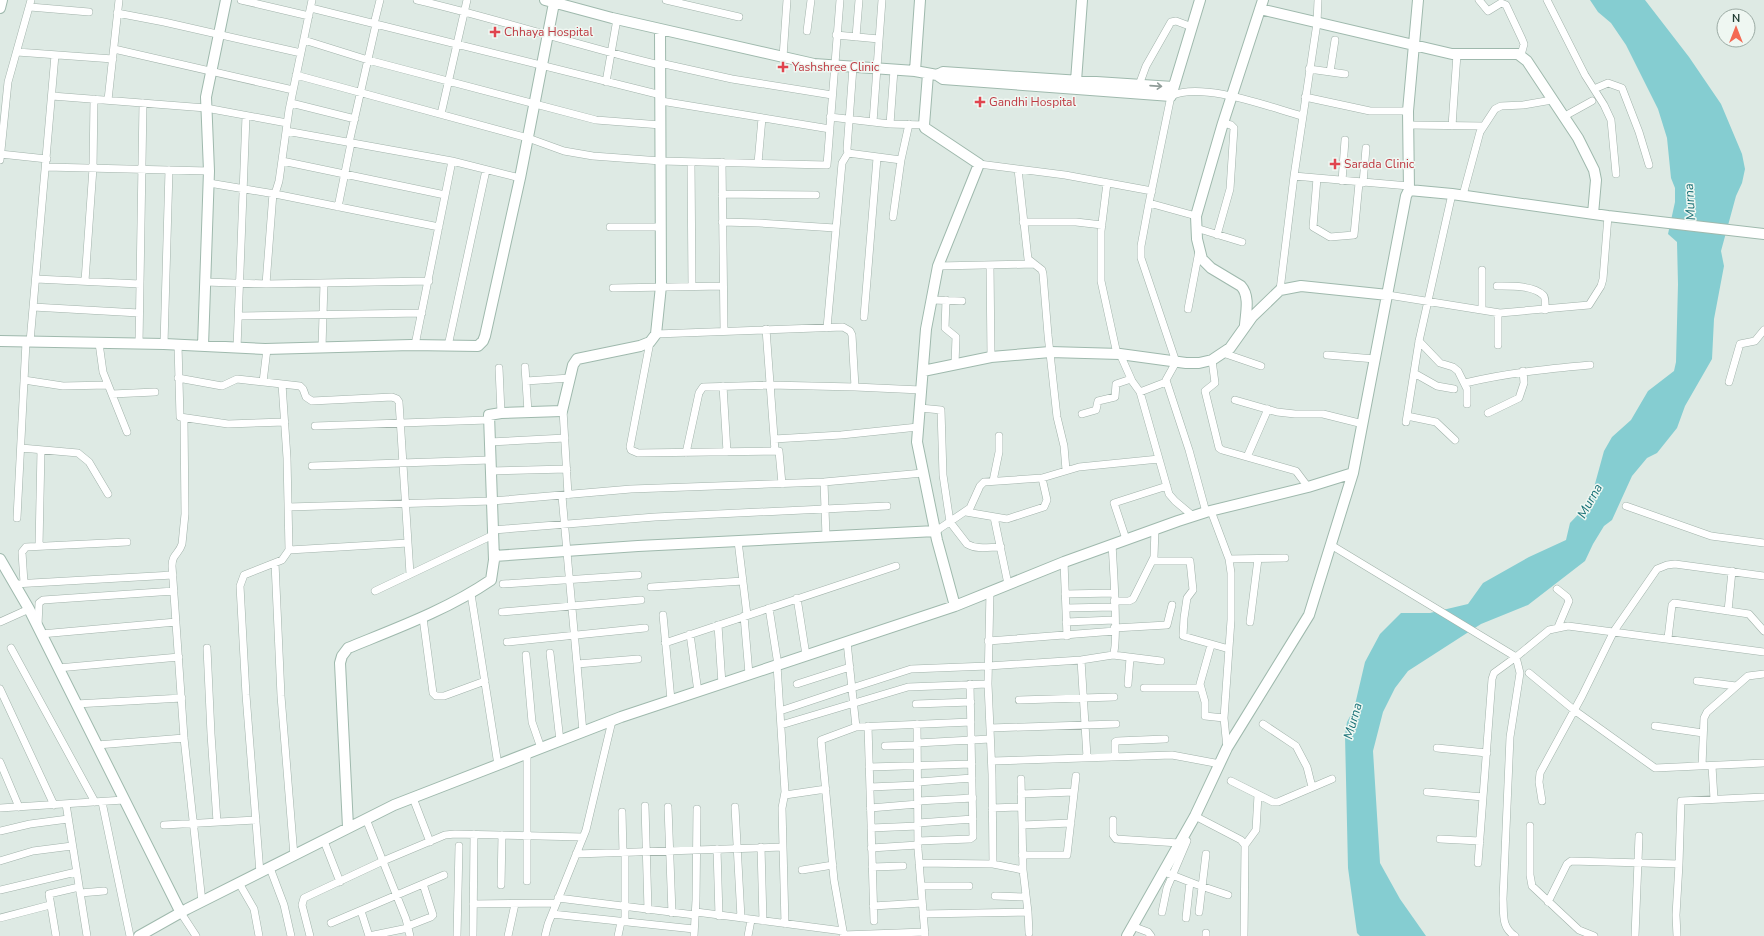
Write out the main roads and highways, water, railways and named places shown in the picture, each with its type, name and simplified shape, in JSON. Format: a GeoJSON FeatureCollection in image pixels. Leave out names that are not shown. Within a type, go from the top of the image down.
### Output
{"type":"FeatureCollection","features":[{"type":"Feature","properties":{"kind":"water","name":"Murna"},"geometry":{"type":"Polygon","coordinates":[[[1590,0],[1645,0],[1689,57],[1721,104],[1742,154],[1745,169],[1742,183],[1736,196],[1721,251],[1724,266],[1714,319],[1712,359],[1685,406],[1677,428],[1657,453],[1647,458],[1632,476],[1612,520],[1604,526],[1585,561],[1528,605],[1481,624],[1408,671],[1395,688],[1383,712],[1373,751],[1380,863],[1400,899],[1426,936],[1360,936],[1357,933],[1348,868],[1345,735],[1347,722],[1354,709],[1365,662],[1380,634],[1401,613],[1430,613],[1468,604],[1483,583],[1529,557],[1566,540],[1570,523],[1590,502],[1604,451],[1612,437],[1631,420],[1648,391],[1674,371],[1676,362],[1678,284],[1677,242],[1668,234],[1675,202],[1675,188],[1671,178],[1667,138],[1658,109],[1626,45],[1611,23],[1598,12],[1590,0]]]}},
{"type":"Feature","properties":{"kind":"place","name":"Chhaya Hospital"},"geometry":{"type":"Point","coordinates":[495,32]}},
{"type":"Feature","properties":{"kind":"place","name":"Yashshree Clinic"},"geometry":{"type":"Point","coordinates":[783,67]}},
{"type":"Feature","properties":{"kind":"place","name":"Gandhi Hospital"},"geometry":{"type":"Point","coordinates":[980,102]}},
{"type":"Feature","properties":{"kind":"place","name":"Sarada Clinic"},"geometry":{"type":"Point","coordinates":[1335,164]}}]}
